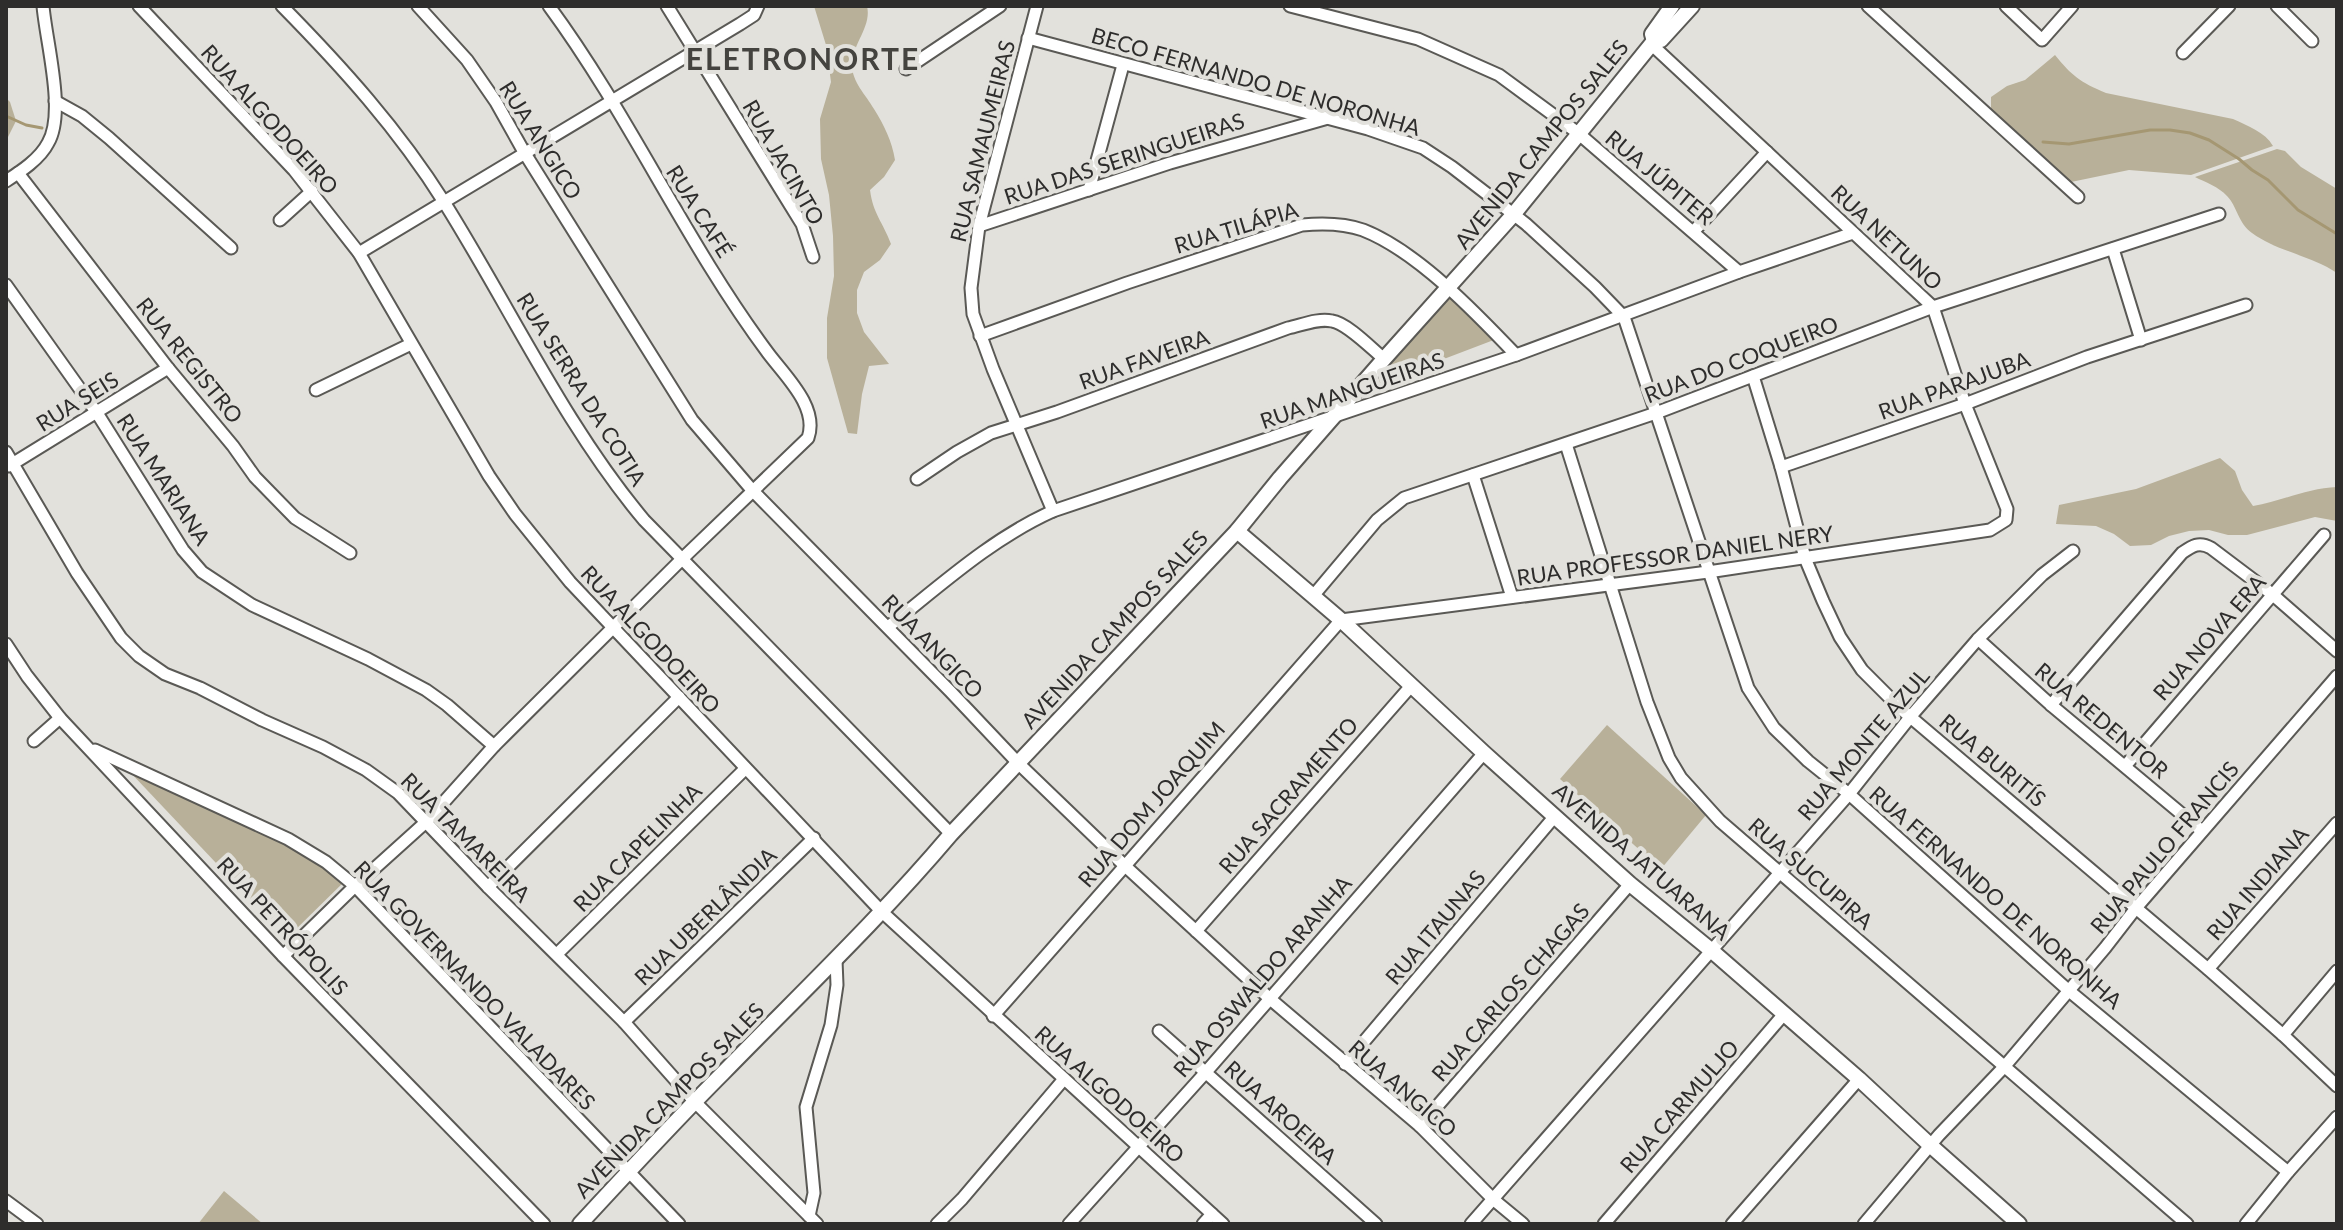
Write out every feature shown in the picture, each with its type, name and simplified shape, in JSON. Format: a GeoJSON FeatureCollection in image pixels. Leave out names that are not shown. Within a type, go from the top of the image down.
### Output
{"type":"FeatureCollection","features":[{"type":"Feature","properties":{"kind":"street"},"geometry":{"type":"LineString","coordinates":[[6,181],[44,150],[50,142],[56,120],[43,6]]}},
{"type":"Feature","properties":{"kind":"street","name":"RUA ALGODOEIRO"},"geometry":{"type":"LineString","coordinates":[[139,6],[312,191],[359,253],[489,476],[515,514],[570,582],[881,911],[1223,1224]]}},
{"type":"Feature","properties":{"kind":"street","name":"RUA SERRA DA COTIA"},"geometry":{"type":"LineString","coordinates":[[282,6],[397,133],[443,201],[571,417],[618,488],[644,520],[951,834]]}},
{"type":"Feature","properties":{"kind":"street","name":"RUA ANGICO"},"geometry":{"type":"LineString","coordinates":[[418,6],[467,60],[496,102],[692,420],[752,490],[1018,763],[1124,865],[1269,998],[1420,1126],[1494,1200],[1523,1224]]}},
{"type":"Feature","properties":{"kind":"street","name":"RUA CAFÉ"},"geometry":{"type":"LineString","coordinates":[[549,6],[612,102],[695,242],[758,339],[806,405],[811,422],[808,438],[752,490]]}},
{"type":"Feature","properties":{"kind":"street","name":"RUA JACINTO"},"geometry":{"type":"LineString","coordinates":[[667,6],[802,224],[813,257]]}},
{"type":"Feature","properties":{"kind":"street"},"geometry":{"type":"LineString","coordinates":[[906,69],[1000,6]]}},
{"type":"Feature","properties":{"kind":"street","name":"RUA SAMAUMEIRAS"},"geometry":{"type":"LineString","coordinates":[[1037,6],[979,226],[971,288],[973,314],[980,336],[1053,511]]}},
{"type":"Feature","properties":{"kind":"street","name":"RUA JÚPITER"},"geometry":{"type":"LineString","coordinates":[[1290,6],[1418,39],[1499,75],[1578,133],[1739,272]]}},
{"type":"Feature","properties":{"kind":"street","name":"AVENIDA CAMPOS SALES"},"geometry":{"type":"LineString","coordinates":[[1653,42],[1652,34],[1672,6]]}},
{"type":"Feature","properties":{"kind":"street","name":"AVENIDA CAMPOS SALES"},"geometry":{"type":"LineString","coordinates":[[580,1224],[836,960],[1237,531],[1280,478],[1513,215],[1653,42],[1661,40],[1692,6]]}},
{"type":"Feature","properties":{"kind":"street"},"geometry":{"type":"LineString","coordinates":[[1868,6],[2078,197]]}},
{"type":"Feature","properties":{"kind":"street"},"geometry":{"type":"LineString","coordinates":[[2006,6],[2042,40],[2072,6]]}},
{"type":"Feature","properties":{"kind":"street"},"geometry":{"type":"LineString","coordinates":[[2183,53],[2229,6]]}},
{"type":"Feature","properties":{"kind":"street"},"geometry":{"type":"LineString","coordinates":[[2277,6],[2312,41]]}},
{"type":"Feature","properties":{"kind":"street"},"geometry":{"type":"LineString","coordinates":[[359,253],[750,18],[758,8]]}},
{"type":"Feature","properties":{"kind":"street","name":"BECO FERNANDO DE NORONHA"},"geometry":{"type":"LineString","coordinates":[[1028,38],[1368,129],[1423,148],[1526,224],[1624,317],[1708,572]]}},
{"type":"Feature","properties":{"kind":"street","name":"RUA NETUNO"},"geometry":{"type":"LineString","coordinates":[[1653,42],[1933,307],[1965,404],[2008,515]]}},
{"type":"Feature","properties":{"kind":"street"},"geometry":{"type":"LineString","coordinates":[[1089,190],[1123,65]]}},
{"type":"Feature","properties":{"kind":"street"},"geometry":{"type":"LineString","coordinates":[[55,101],[82,116],[109,138],[231,248]]}},
{"type":"Feature","properties":{"kind":"street","name":"RUA DAS SERINGUEIRAS"},"geometry":{"type":"LineString","coordinates":[[979,226],[1328,118]]}},
{"type":"Feature","properties":{"kind":"street"},"geometry":{"type":"LineString","coordinates":[[1694,231],[1767,152]]}},
{"type":"Feature","properties":{"kind":"street","name":"RUA REGISTRO"},"geometry":{"type":"LineString","coordinates":[[18,173],[255,477],[295,518],[350,553]]}},
{"type":"Feature","properties":{"kind":"street"},"geometry":{"type":"LineString","coordinates":[[280,220],[312,191]]}},
{"type":"Feature","properties":{"kind":"street","name":"RUA DO COQUEIRO"},"geometry":{"type":"LineString","coordinates":[[1313,596],[1388,510],[1415,494],[1656,413],[1933,307],[2219,214]]}},
{"type":"Feature","properties":{"kind":"street","name":"RUA TILÁPIA"},"geometry":{"type":"LineString","coordinates":[[980,336],[1302,225],[1332,223],[1363,230],[1394,246],[1449,289],[1516,355]]}},
{"type":"Feature","properties":{"kind":"street","name":"RUA MANGUEIRAS"},"geometry":{"type":"LineString","coordinates":[[888,627],[991,546],[1053,511],[1516,355],[1853,233]]}},
{"type":"Feature","properties":{"kind":"street"},"geometry":{"type":"LineString","coordinates":[[2113,249],[2141,340]]}},
{"type":"Feature","properties":{"kind":"street","name":"RUA MARIANA"},"geometry":{"type":"LineString","coordinates":[[6,285],[97,413],[170,531],[202,572],[252,605],[426,690],[494,746]]}},
{"type":"Feature","properties":{"kind":"street","name":"RUA PARAJUBA"},"geometry":{"type":"LineString","coordinates":[[1781,467],[1965,404],[2087,357],[2246,305]]}},
{"type":"Feature","properties":{"kind":"street","name":"RUA FAVEIRA"},"geometry":{"type":"LineString","coordinates":[[917,479],[974,442],[1015,424],[1057,412],[1288,328],[1316,321],[1334,321],[1384,359]]}},
{"type":"Feature","properties":{"kind":"street"},"geometry":{"type":"LineString","coordinates":[[316,390],[411,344]]}},
{"type":"Feature","properties":{"kind":"street","name":"RUA SEIS"},"geometry":{"type":"LineString","coordinates":[[9,465],[168,368]]}},
{"type":"Feature","properties":{"kind":"street","name":"RUA BURITÍS"},"geometry":{"type":"LineString","coordinates":[[1753,376],[1805,558],[1832,621],[1851,654],[1873,682],[2208,969],[2337,1086]]}},
{"type":"Feature","properties":{"kind":"street","name":"RUA SUCUPIRA"},"geometry":{"type":"LineString","coordinates":[[1566,444],[1647,702],[1675,768],[1695,795],[1720,821],[2187,1224]]}},
{"type":"Feature","properties":{"kind":"street","name":"RUA TAMAREIRA"},"geometry":{"type":"LineString","coordinates":[[6,452],[9,465],[90,593],[121,638],[139,656],[165,674],[323,747],[366,770],[398,793],[624,1022],[695,1102],[813,1220]]}},
{"type":"Feature","properties":{"kind":"street"},"geometry":{"type":"LineString","coordinates":[[1473,475],[1512,597]]}},
{"type":"Feature","properties":{"kind":"street"},"geometry":{"type":"LineString","coordinates":[[283,956],[426,822],[494,746],[752,490]]}},
{"type":"Feature","properties":{"kind":"street","name":"RUA PROFESSOR DANIEL NERY"},"geometry":{"type":"LineString","coordinates":[[1341,620],[1708,572],[1990,530],[2003,523],[2008,515]]}},
{"type":"Feature","properties":{"kind":"street","name":"AVENIDA JATUARANA"},"geometry":{"type":"LineString","coordinates":[[1237,531],[1341,620],[1630,884],[1859,1079],[2019,1224]]}},
{"type":"Feature","properties":{"kind":"street","name":"RUA NOVA ERA"},"geometry":{"type":"LineString","coordinates":[[2126,765],[2324,535]]}},
{"type":"Feature","properties":{"kind":"street"},"geometry":{"type":"LineString","coordinates":[[2051,705],[2182,553],[2202,544],[2272,594],[2337,651]]}},
{"type":"Feature","properties":{"kind":"street","name":"RUA MONTE AZUL"},"geometry":{"type":"LineString","coordinates":[[1471,1224],[1849,794],[1978,639],[2031,585],[2073,551]]}},
{"type":"Feature","properties":{"kind":"street","name":"RUA FERNANDO DE NORONHA"},"geometry":{"type":"LineString","coordinates":[[1708,572],[1748,688],[1774,728],[2068,990],[2288,1172]]}},
{"type":"Feature","properties":{"kind":"street","name":"RUA DOM JOAQUIM"},"geometry":{"type":"LineString","coordinates":[[993,1016],[1341,620]]}},
{"type":"Feature","properties":{"kind":"street","name":"RUA REDENTOR"},"geometry":{"type":"LineString","coordinates":[[1978,639],[2051,705],[2202,831]]}},
{"type":"Feature","properties":{"kind":"street","name":"RUA PETRÓPOLIS"},"geometry":{"type":"LineString","coordinates":[[6,644],[60,718],[283,956],[544,1224]]}},
{"type":"Feature","properties":{"kind":"street","name":"RUA PAULO FRANCIS"},"geometry":{"type":"LineString","coordinates":[[1864,1224],[1930,1145],[2004,1067],[2136,908],[2337,676]]}},
{"type":"Feature","properties":{"kind":"street","name":"RUA SACRAMENTO"},"geometry":{"type":"LineString","coordinates":[[1196,931],[1411,686]]}},
{"type":"Feature","properties":{"kind":"street"},"geometry":{"type":"LineString","coordinates":[[488,887],[679,697]]}},
{"type":"Feature","properties":{"kind":"street"},"geometry":{"type":"LineString","coordinates":[[34,741],[60,718]]}},
{"type":"Feature","properties":{"kind":"street","name":"RUA GOVERNANDO VALADARES"},"geometry":{"type":"LineString","coordinates":[[87,747],[288,839],[326,862],[355,886],[679,1224]]}},
{"type":"Feature","properties":{"kind":"street","name":"RUA OSWALDO ARANHA"},"geometry":{"type":"LineString","coordinates":[[1069,1224],[1484,753]]}},
{"type":"Feature","properties":{"kind":"street","name":"RUA CAPELINHA"},"geometry":{"type":"LineString","coordinates":[[557,954],[745,769]]}},
{"type":"Feature","properties":{"kind":"street","name":"RUA ITAUNAS"},"geometry":{"type":"LineString","coordinates":[[1345,1064],[1555,816]]}},
{"type":"Feature","properties":{"kind":"street","name":"RUA INDIANA"},"geometry":{"type":"LineString","coordinates":[[2208,969],[2337,823]]}},
{"type":"Feature","properties":{"kind":"street","name":"RUA UBERLÂNDIA"},"geometry":{"type":"LineString","coordinates":[[624,1022],[814,838]]}},
{"type":"Feature","properties":{"kind":"street","name":"RUA CARLOS CHAGAS"},"geometry":{"type":"LineString","coordinates":[[1420,1126],[1630,884]]}},
{"type":"Feature","properties":{"kind":"street"},"geometry":{"type":"LineString","coordinates":[[813,1220],[814,1193],[806,1107],[831,1025],[837,985],[836,960]]}},
{"type":"Feature","properties":{"kind":"street"},"geometry":{"type":"LineString","coordinates":[[2283,1035],[2337,971]]}},
{"type":"Feature","properties":{"kind":"street","name":"RUA CARMULJO"},"geometry":{"type":"LineString","coordinates":[[1604,1224],[1784,1014]]}},
{"type":"Feature","properties":{"kind":"street","name":"RUA AROEIRA"},"geometry":{"type":"LineString","coordinates":[[1159,1031],[1376,1224]]}},
{"type":"Feature","properties":{"kind":"street"},"geometry":{"type":"LineString","coordinates":[[937,1224],[1064,1079]]}},
{"type":"Feature","properties":{"kind":"street"},"geometry":{"type":"LineString","coordinates":[[1732,1224],[1859,1079]]}},
{"type":"Feature","properties":{"kind":"street"},"geometry":{"type":"LineString","coordinates":[[2246,1224],[2337,1117]]}},
{"type":"Feature","properties":{"kind":"street"},"geometry":{"type":"LineString","coordinates":[[6,1201],[37,1224]]}},
{"type":"Feature","properties":{"kind":"street"},"geometry":{"type":"LineString","coordinates":[[1203,1224],[1212,1214]]}},
{"type":"Feature","properties":{"kind":"shaded area"},"geometry":{"type":"Polygon","coordinates":[[[814,6],[867,6],[867,21],[853,57],[853,71],[884,127],[895,160],[884,177],[870,190],[891,244],[880,260],[864,272],[857,290],[857,313],[864,332],[889,364],[869,366],[857,434],[848,433],[827,358],[827,318],[834,276],[833,236],[821,159],[820,119],[831,82],[826,45],[814,6]]]}},
{"type":"Feature","properties":{"kind":"shaded area"},"geometry":{"type":"Polygon","coordinates":[[[2055,55],[2077,78],[2106,93],[2233,119],[2261,133],[2273,146],[2191,175],[2129,170],[2071,182],[1991,111],[1991,97],[2007,86],[2025,80],[2055,55]]]}},
{"type":"Feature","properties":{"kind":"shaded area"},"geometry":{"type":"Polygon","coordinates":[[[6,98],[16,121],[6,141],[6,98]]]}},
{"type":"Feature","properties":{"kind":"shaded area"},"geometry":{"type":"Polygon","coordinates":[[[2277,149],[2285,151],[2301,167],[2337,189],[2337,273],[2252,233],[2227,196],[2195,177],[2277,149]]]}},
{"type":"Feature","properties":{"kind":"shaded area"},"geometry":{"type":"Polygon","coordinates":[[[1449,295],[1499,338],[1373,386],[1449,295]]]}},
{"type":"Feature","properties":{"kind":"shaded area"},"geometry":{"type":"Polygon","coordinates":[[[2220,458],[2235,471],[2242,490],[2253,506],[2337,487],[2337,521],[2315,517],[2247,535],[2189,531],[2151,545],[2130,546],[2096,526],[2056,524],[2059,505],[2136,489],[2220,458]]]}},
{"type":"Feature","properties":{"kind":"shaded area"},"geometry":{"type":"Polygon","coordinates":[[[1607,725],[1706,815],[1661,869],[1560,779],[1607,725]]]}},
{"type":"Feature","properties":{"kind":"shaded area"},"geometry":{"type":"Polygon","coordinates":[[[112,753],[349,877],[287,938],[112,753]]]}},
{"type":"Feature","properties":{"kind":"shaded area"},"geometry":{"type":"Polygon","coordinates":[[[224,1191],[263,1224],[198,1224],[224,1191]]]}},
{"type":"Feature","properties":{"kind":"waterway"},"geometry":{"type":"LineString","coordinates":[[6,116],[42,128]]}},
{"type":"Feature","properties":{"kind":"waterway"},"geometry":{"type":"LineString","coordinates":[[2043,142],[2069,144],[2150,130],[2190,133],[2209,140],[2239,159],[2268,180],[2298,210],[2337,234]]}},
{"type":"Feature","properties":{"kind":"district","name":"ELETRONORTE"},"geometry":{"type":"Point","coordinates":[803,58]}}]}
